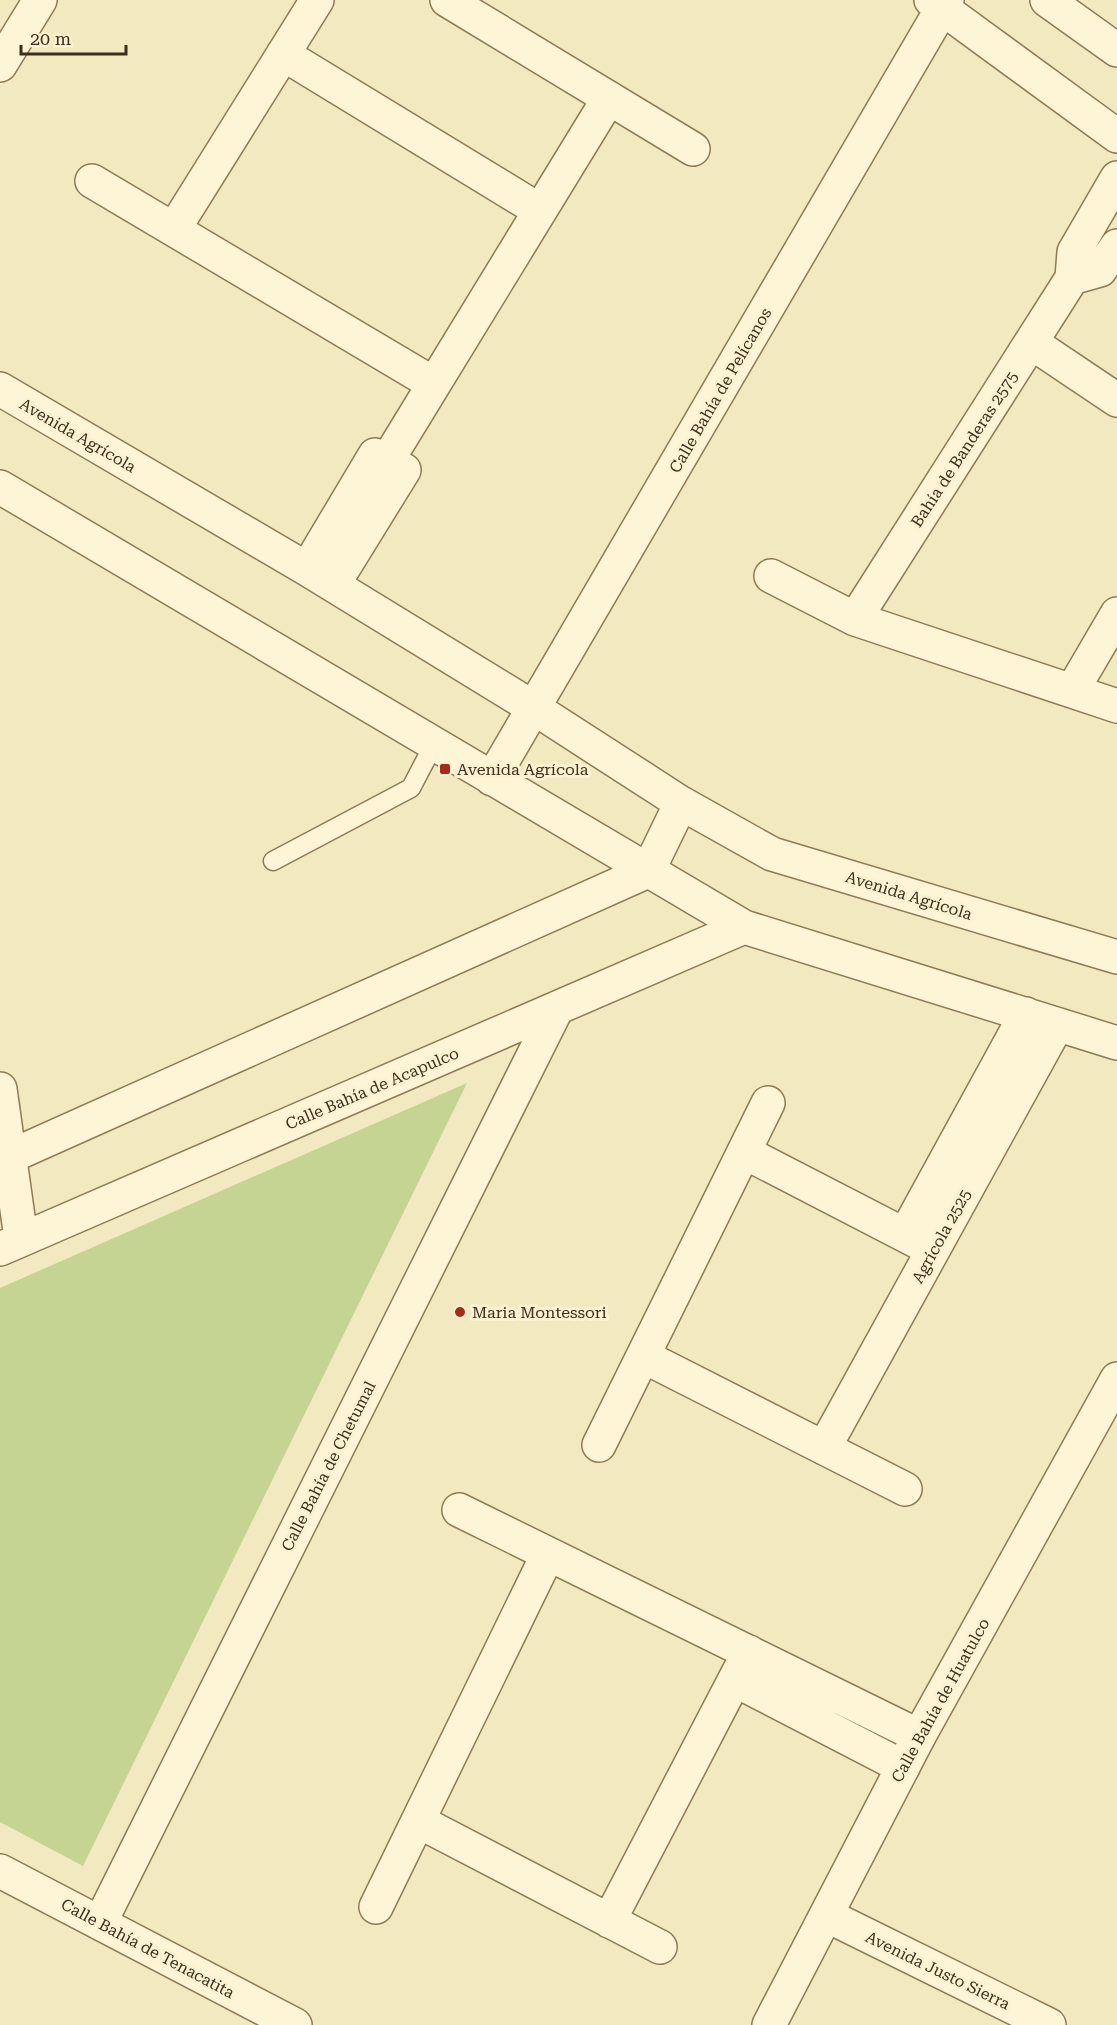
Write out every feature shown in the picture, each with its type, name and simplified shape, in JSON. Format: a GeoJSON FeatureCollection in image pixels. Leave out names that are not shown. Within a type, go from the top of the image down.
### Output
{"type":"FeatureCollection","features":[{"type":"Feature","properties":{"kind":"street"},"geometry":{"type":"LineString","coordinates":[[0,64],[40,0]]}},
{"type":"Feature","properties":{"kind":"street"},"geometry":{"type":"LineString","coordinates":[[174,229],[317,0]]}},
{"type":"Feature","properties":{"kind":"street"},"geometry":{"type":"LineString","coordinates":[[447,0],[693,149]]}},
{"type":"Feature","properties":{"kind":"street"},"geometry":{"type":"LineString","coordinates":[[1047,0],[1117,50]]}},
{"type":"Feature","properties":{"kind":"street"},"geometry":{"type":"LineString","coordinates":[[940,3],[1117,136]]}},
{"type":"Feature","properties":{"kind":"street","name":"Calle Bahía de Pelícanos"},"geometry":{"type":"LineString","coordinates":[[492,779],[940,3]]}},
{"type":"Feature","properties":{"kind":"street"},"geometry":{"type":"LineString","coordinates":[[284,54],[539,210]]}},
{"type":"Feature","properties":{"kind":"street"},"geometry":{"type":"LineString","coordinates":[[320,577],[404,470],[379,474],[609,98]]}},
{"type":"Feature","properties":{"kind":"street","name":"Bahía de Banderas 2575"},"geometry":{"type":"LineString","coordinates":[[855,619],[1072,279],[1074,252],[1117,178]]}},
{"type":"Feature","properties":{"kind":"street"},"geometry":{"type":"LineString","coordinates":[[92,181],[434,384]]}},
{"type":"Feature","properties":{"kind":"street"},"geometry":{"type":"LineString","coordinates":[[1072,279],[1100,270],[1117,246]]}},
{"type":"Feature","properties":{"kind":"street"},"geometry":{"type":"LineString","coordinates":[[1032,343],[1117,400]]}},
{"type":"Feature","properties":{"kind":"street","name":"Avenida Agrícola"},"geometry":{"type":"LineString","coordinates":[[0,389],[320,577],[534,708],[681,803],[772,854],[1117,957]]}},
{"type":"Feature","properties":{"kind":"street"},"geometry":{"type":"LineString","coordinates":[[0,487],[744,927],[1117,1043]]}},
{"type":"Feature","properties":{"kind":"street"},"geometry":{"type":"LineString","coordinates":[[771,576],[855,619],[1117,706]]}},
{"type":"Feature","properties":{"kind":"street"},"geometry":{"type":"LineString","coordinates":[[1072,691],[1117,614]]}},
{"type":"Feature","properties":{"kind":"street"},"geometry":{"type":"LineString","coordinates":[[5,1159],[648,872],[681,803]]}},
{"type":"Feature","properties":{"kind":"street","name":"Calle Bahía de Acapulco"},"geometry":{"type":"LineString","coordinates":[[10,1244],[744,927]]}},
{"type":"Feature","properties":{"kind":"street","name":"Calle Bahía de Chetumal"},"geometry":{"type":"LineString","coordinates":[[100,1923],[556,1008]]}},
{"type":"Feature","properties":{"kind":"street"},"geometry":{"type":"LineString","coordinates":[[744,1152],[919,1243],[1026,1014]]}},
{"type":"Feature","properties":{"kind":"street","name":"Agrícola 2525"},"geometry":{"type":"LineString","coordinates":[[824,1448],[919,1243],[1057,1024]]}},
{"type":"Feature","properties":{"kind":"street"},"geometry":{"type":"LineString","coordinates":[[0,1089],[10,1244]]}},
{"type":"Feature","properties":{"kind":"street"},"geometry":{"type":"LineString","coordinates":[[599,1445],[768,1103]]}},
{"type":"Feature","properties":{"kind":"street"},"geometry":{"type":"LineString","coordinates":[[643,1356],[905,1489]]}},
{"type":"Feature","properties":{"kind":"street","name":"Calle Bahía de Huatulco"},"geometry":{"type":"LineString","coordinates":[[769,2025],[919,1736],[1117,1379]]}},
{"type":"Feature","properties":{"kind":"street"},"geometry":{"type":"LineString","coordinates":[[459,1510],[548,1554],[742,1666],[903,1767]]}},
{"type":"Feature","properties":{"kind":"street"},"geometry":{"type":"LineString","coordinates":[[376,1907],[548,1554]]}},
{"type":"Feature","properties":{"kind":"street"},"geometry":{"type":"LineString","coordinates":[[742,1666],[919,1736]]}},
{"type":"Feature","properties":{"kind":"street"},"geometry":{"type":"LineString","coordinates":[[609,1921],[742,1666]]}},
{"type":"Feature","properties":{"kind":"street"},"geometry":{"type":"LineString","coordinates":[[418,1821],[660,1947]]}},
{"type":"Feature","properties":{"kind":"street","name":"Calle Bahía de Tenacatita"},"geometry":{"type":"LineString","coordinates":[[0,1871],[100,1923],[263,2017],[295,2025]]}},
{"type":"Feature","properties":{"kind":"street","name":"Avenida Justo Sierra"},"geometry":{"type":"LineString","coordinates":[[826,1914],[1049,2025]]}},
{"type":"Feature","properties":{"kind":"lane"},"geometry":{"type":"LineString","coordinates":[[273,861],[411,788],[434,744]]}},
{"type":"Feature","properties":{"kind":"green space"},"geometry":{"type":"Polygon","coordinates":[[[467,1083],[83,1866],[0,1822],[0,1288],[467,1083]]]}},
{"type":"Feature","properties":{"kind":"place","name":"Avenida Agrícola"},"geometry":{"type":"Point","coordinates":[445,769]}},
{"type":"Feature","properties":{"kind":"place","name":"Maria Montessori"},"geometry":{"type":"Point","coordinates":[460,1312]}}]}
